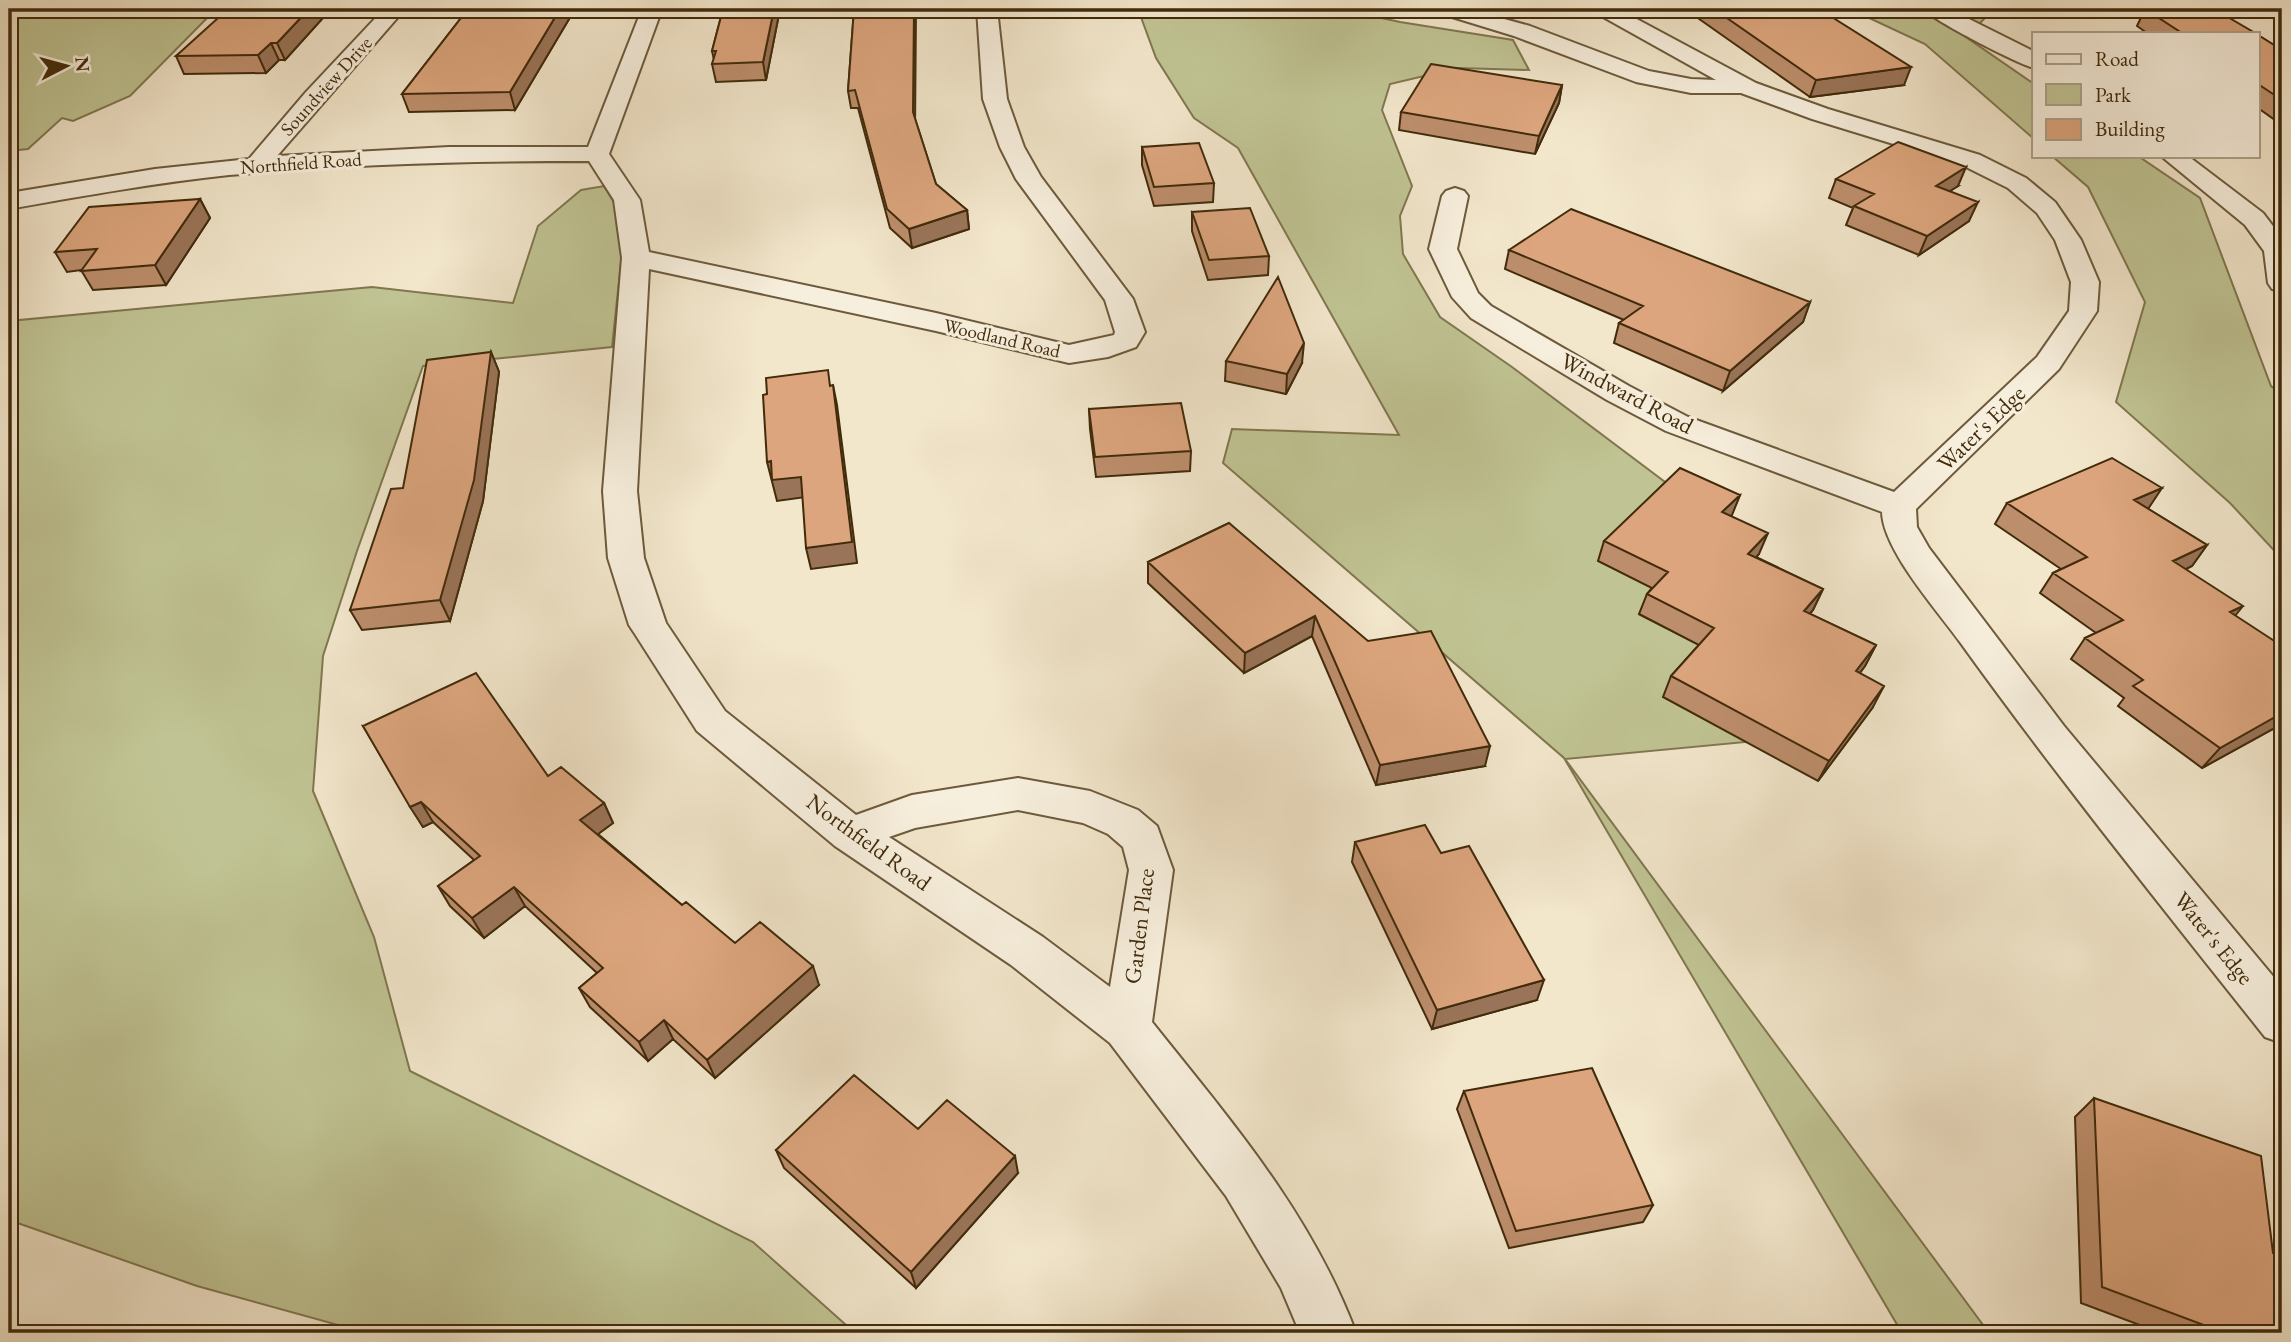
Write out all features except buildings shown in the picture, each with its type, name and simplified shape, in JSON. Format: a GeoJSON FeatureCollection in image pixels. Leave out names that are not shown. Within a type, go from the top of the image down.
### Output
{"type":"FeatureCollection","features":[{"type":"Feature","properties":{"kind":"street","name":"Soundview Drive"},"geometry":{"type":"LineString","coordinates":[[257,165],[314,97],[396,9]]}},
{"type":"Feature","properties":{"kind":"street"},"geometry":{"type":"LineString","coordinates":[[636,258],[628,200],[597,154],[652,9]]}},
{"type":"Feature","properties":{"kind":"street","name":"Woodland Road"},"geometry":{"type":"LineString","coordinates":[[636,258],[936,322],[1069,354],[1108,348],[1126,341],[1130,332],[1119,299],[1029,179],[1012,147],[995,99],[987,9]]}},
{"type":"Feature","properties":{"kind":"street"},"geometry":{"type":"LineString","coordinates":[[1446,9],[1522,32],[1644,77],[1691,86],[1748,88]]}},
{"type":"Feature","properties":{"kind":"street","name":"Water's Edge"},"geometry":{"type":"LineString","coordinates":[[1603,9],[1748,88],[1820,114],[1970,160],[2017,183],[2046,208],[2068,240],[2085,282],[2084,311],[2048,363],[1899,506],[1900,527],[1915,554],[2042,727],[2282,1022]]}},
{"type":"Feature","properties":{"kind":"street"},"geometry":{"type":"LineString","coordinates":[[1934,9],[1962,27],[2005,44],[2032,60]]}},
{"type":"Feature","properties":{"kind":"street","name":"Northfield Road"},"geometry":{"type":"LineString","coordinates":[[9,201],[82,186],[182,171],[257,165],[463,153],[597,154]]}},
{"type":"Feature","properties":{"kind":"street"},"geometry":{"type":"LineString","coordinates":[[2177,158],[2254,219],[2278,251],[2282,283]]}},
{"type":"Feature","properties":{"kind":"street","name":"Windward Road"},"geometry":{"type":"LineString","coordinates":[[1455,196],[1443,248],[1466,297],[1481,312],[1676,424],[1899,506]]}},
{"type":"Feature","properties":{"kind":"street","name":"Northfield Road"},"geometry":{"type":"LineString","coordinates":[[636,258],[620,491],[626,558],[648,625],[711,720],[850,834],[1027,951],[1127,1028],[1244,1178],[1300,1269],[1328,1333]]}},
{"type":"Feature","properties":{"kind":"street","name":"Garden Place"},"geometry":{"type":"LineString","coordinates":[[850,834],[912,812],[1018,794],[1090,808],[1123,822],[1142,838],[1151,870],[1127,1028]]}},
{"type":"Feature","properties":{"kind":"green space"},"geometry":{"type":"Polygon","coordinates":[[[9,9],[216,9],[130,96],[73,121],[62,118],[28,149],[9,151],[9,9]]]}},
{"type":"Feature","properties":{"kind":"green space"},"geometry":{"type":"Polygon","coordinates":[[[1138,9],[1340,9],[1400,22],[1513,40],[1529,70],[1458,68],[1390,84],[1382,110],[1412,186],[1400,216],[1403,254],[1440,317],[1512,367],[1673,488],[1661,593],[1640,615],[1706,648],[1746,742],[1565,759],[1989,1333],[1902,1333],[1564,758],[1223,463],[1232,429],[1399,435],[1238,148],[1194,118],[1156,58],[1138,9]]]}},
{"type":"Feature","properties":{"kind":"green space"},"geometry":{"type":"Polygon","coordinates":[[[1850,9],[1994,9],[1966,37],[2032,83],[2032,137],[1925,44],[1850,9]]]}},
{"type":"Feature","properties":{"kind":"green space"},"geometry":{"type":"Polygon","coordinates":[[[2054,158],[2141,158],[2200,198],[2271,386],[2282,394],[2282,559],[2230,503],[2116,402],[2145,302],[2088,187],[2054,158]]]}},
{"type":"Feature","properties":{"kind":"green space"},"geometry":{"type":"Polygon","coordinates":[[[604,186],[615,204],[622,253],[612,347],[423,366],[323,656],[313,791],[374,937],[410,1071],[753,1242],[855,1333],[367,1333],[197,1286],[9,1220],[9,321],[372,287],[513,303],[538,226],[581,190],[604,186]]]}}]}
